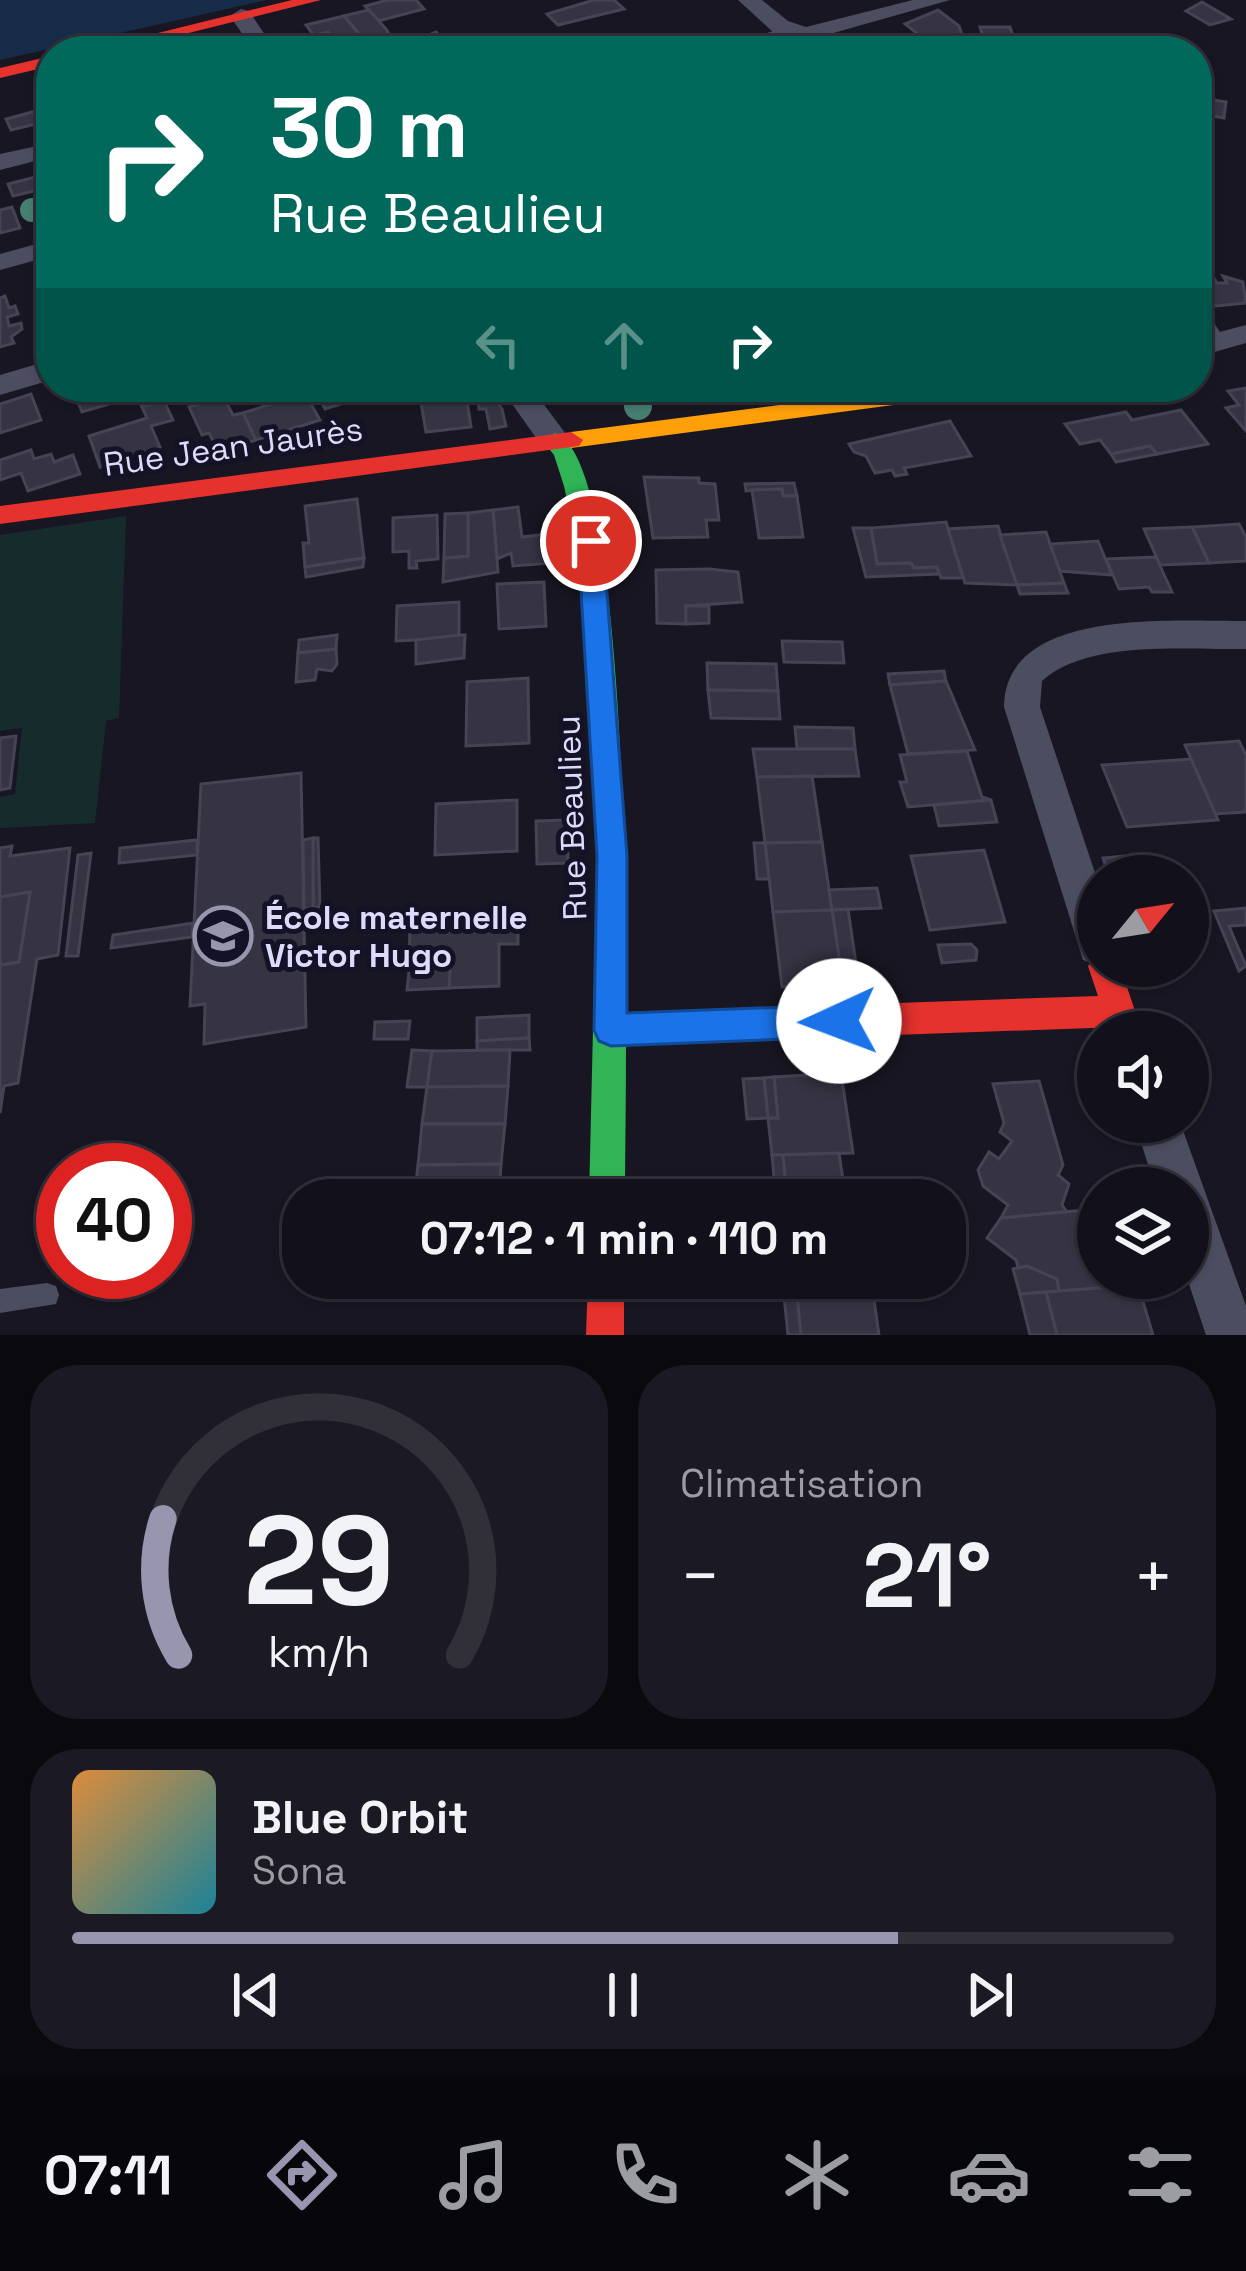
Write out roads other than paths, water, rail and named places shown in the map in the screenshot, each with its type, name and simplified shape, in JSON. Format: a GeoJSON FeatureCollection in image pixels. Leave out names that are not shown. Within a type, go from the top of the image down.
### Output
{"type":"FeatureCollection","features":[{"type":"Feature","properties":{"kind":"street"},"geometry":{"type":"LineString","coordinates":[[157,36],[313,0]]}},
{"type":"Feature","properties":{"kind":"street"},"geometry":{"type":"LineString","coordinates":[[749,0],[786,30],[811,33],[939,0]]}},
{"type":"Feature","properties":{"kind":"street"},"geometry":{"type":"LineString","coordinates":[[241,16],[255,36]]}},
{"type":"Feature","properties":{"kind":"street"},"geometry":{"type":"LineString","coordinates":[[0,73],[36,65]]}},
{"type":"Feature","properties":{"kind":"street"},"geometry":{"type":"LineString","coordinates":[[0,162],[36,154]]}},
{"type":"Feature","properties":{"kind":"street"},"geometry":{"type":"LineString","coordinates":[[0,262],[36,252]]}},
{"type":"Feature","properties":{"kind":"street"},"geometry":{"type":"LineString","coordinates":[[0,385],[36,374]]}},
{"type":"Feature","properties":{"kind":"street"},"geometry":{"type":"LineString","coordinates":[[526,402],[555,441]]}},
{"type":"Feature","properties":{"kind":"street","name":"Rue Jean Jaurès"},"geometry":{"type":"LineString","coordinates":[[0,515],[842,402]]}},
{"type":"Feature","properties":{"kind":"street","name":"Rue Beaulieu"},"geometry":{"type":"LineString","coordinates":[[555,441],[565,452],[593,561],[612,856],[608,1179]]}},
{"type":"Feature","properties":{"kind":"street"},"geometry":{"type":"LineString","coordinates":[[1077,880],[1022,707],[1022,684],[1032,666],[1059,650],[1093,643],[1246,635]]}},
{"type":"Feature","properties":{"kind":"street"},"geometry":{"type":"LineString","coordinates":[[611,1030],[1077,1023]]}},
{"type":"Feature","properties":{"kind":"street"},"geometry":{"type":"LineString","coordinates":[[1209,1270],[1232,1335]]}},
{"type":"Feature","properties":{"kind":"street"},"geometry":{"type":"LineString","coordinates":[[604,1335],[605,1299]]}},
{"type":"Feature","properties":{"kind":"lane"},"geometry":{"type":"LineString","coordinates":[[765,36],[786,30]]}},
{"type":"Feature","properties":{"kind":"lane"},"geometry":{"type":"LineString","coordinates":[[0,1301],[36,1296]]}},
{"type":"Feature","properties":{"kind":"water"},"geometry":{"type":"Polygon","coordinates":[[[0,0],[267,0],[107,36],[36,36],[36,52],[0,60],[0,0]]]}},
{"type":"Feature","properties":{"kind":"place","name":"École maternelle Victor Hugo"},"geometry":{"type":"Point","coordinates":[223,936]}}]}
